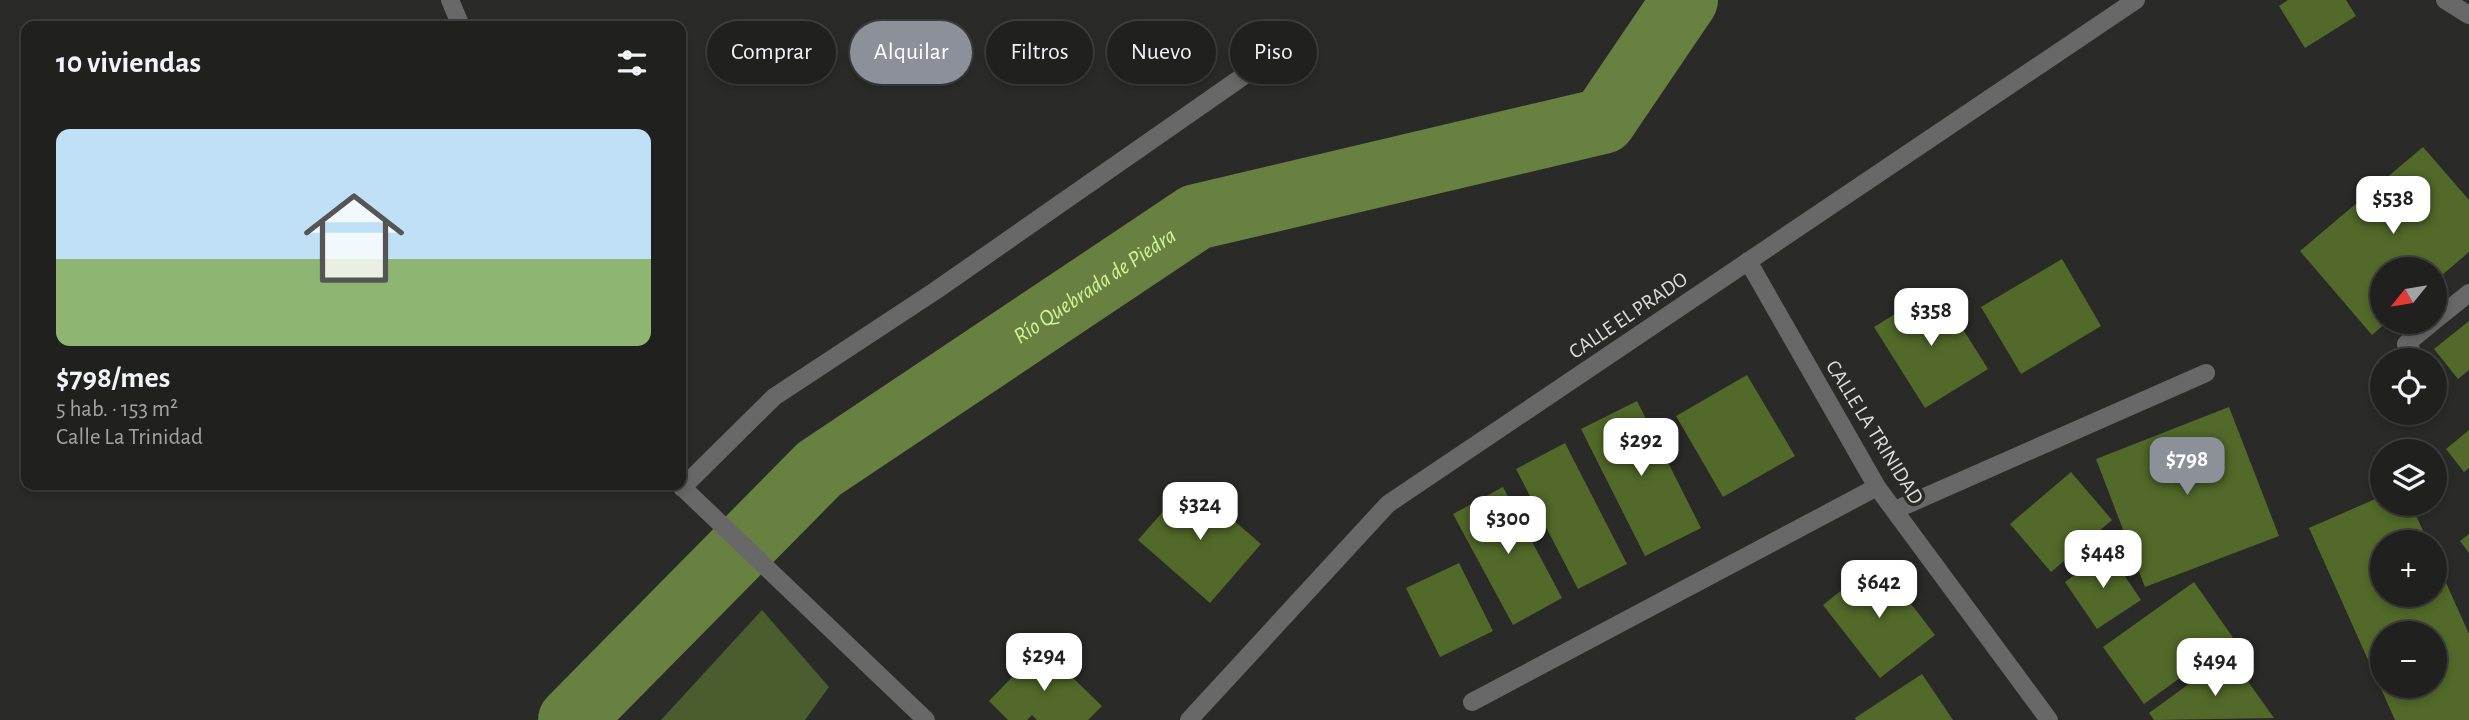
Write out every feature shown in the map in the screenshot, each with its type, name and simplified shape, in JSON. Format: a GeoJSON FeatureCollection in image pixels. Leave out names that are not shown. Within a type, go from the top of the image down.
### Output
{"type":"FeatureCollection","features":[{"type":"Feature","properties":{"kind":"street"},"geometry":{"type":"LineString","coordinates":[[450,0],[459,21]]}},
{"type":"Feature","properties":{"kind":"street","name":"CALLE EL PRADO"},"geometry":{"type":"LineString","coordinates":[[1189,720],[1388,504],[2136,0]]}},
{"type":"Feature","properties":{"kind":"street"},"geometry":{"type":"LineString","coordinates":[[2445,0],[2469,15]]}},
{"type":"Feature","properties":{"kind":"street"},"geometry":{"type":"LineString","coordinates":[[686,481],[774,397],[935,291],[1232,84]]}},
{"type":"Feature","properties":{"kind":"street","name":"CALLE LA TRINIDAD"},"geometry":{"type":"LineString","coordinates":[[1748,261],[1877,487],[2049,720]]}},
{"type":"Feature","properties":{"kind":"street"},"geometry":{"type":"LineString","coordinates":[[2447,311],[2469,293]]}},
{"type":"Feature","properties":{"kind":"street"},"geometry":{"type":"LineString","coordinates":[[2409,348],[2406,344],[2419,334]]}},
{"type":"Feature","properties":{"kind":"street"},"geometry":{"type":"LineString","coordinates":[[1895,510],[2206,373]]}},
{"type":"Feature","properties":{"kind":"street"},"geometry":{"type":"LineString","coordinates":[[1472,702],[1877,487]]}},
{"type":"Feature","properties":{"kind":"street"},"geometry":{"type":"LineString","coordinates":[[685,490],[926,720]]}},
{"type":"Feature","properties":{"kind":"green space"},"geometry":{"type":"Polygon","coordinates":[[[762,610],[829,687],[805,720],[661,720],[762,610]]]}},
{"type":"Feature","properties":{"kind":"building"},"geometry":{"type":"Polygon","coordinates":[[[2288,0],[2346,0],[2356,16],[2305,48],[2279,6],[2288,0]]]}},
{"type":"Feature","properties":{"kind":"building"},"geometry":{"type":"Polygon","coordinates":[[[2423,147],[2469,200],[2469,252],[2447,271],[2447,257],[2370,257],[2370,333],[2300,251],[2423,147]]]}},
{"type":"Feature","properties":{"kind":"building"},"geometry":{"type":"Polygon","coordinates":[[[2062,259],[2101,326],[2021,374],[1981,307],[2062,259]]]}},
{"type":"Feature","properties":{"kind":"building"},"geometry":{"type":"Polygon","coordinates":[[[1937,288],[1988,369],[1925,408],[1874,327],[1937,288]]]}},
{"type":"Feature","properties":{"kind":"building"},"geometry":{"type":"Polygon","coordinates":[[[2469,321],[2469,370],[2458,379],[2447,365],[2447,348],[2435,348],[2469,321]]]}},
{"type":"Feature","properties":{"kind":"building"},"geometry":{"type":"Polygon","coordinates":[[[1747,375],[1795,456],[1723,497],[1676,416],[1747,375]]]}},
{"type":"Feature","properties":{"kind":"building"},"geometry":{"type":"Polygon","coordinates":[[[1637,401],[1701,528],[1645,556],[1581,429],[1637,401]]]}},
{"type":"Feature","properties":{"kind":"building"},"geometry":{"type":"Polygon","coordinates":[[[2229,407],[2279,536],[2145,587],[2096,459],[2229,407]]]}},
{"type":"Feature","properties":{"kind":"building"},"geometry":{"type":"Polygon","coordinates":[[[2469,430],[2469,468],[2464,472],[2447,448],[2469,430]]]}},
{"type":"Feature","properties":{"kind":"building"},"geometry":{"type":"Polygon","coordinates":[[[1565,443],[1627,564],[1578,589],[1516,469],[1565,443]]]}},
{"type":"Feature","properties":{"kind":"building"},"geometry":{"type":"Polygon","coordinates":[[[2071,472],[2112,520],[2051,572],[2010,524],[2071,472]]]}},
{"type":"Feature","properties":{"kind":"building"},"geometry":{"type":"Polygon","coordinates":[[[1189,482],[1261,544],[1210,603],[1138,540],[1189,482]]]}},
{"type":"Feature","properties":{"kind":"building"},"geometry":{"type":"Polygon","coordinates":[[[1503,487],[1562,598],[1513,625],[1453,514],[1503,487]]]}},
{"type":"Feature","properties":{"kind":"building"},"geometry":{"type":"Polygon","coordinates":[[[2370,501],[2370,516],[2416,516],[2423,530],[2370,530],[2370,607],[2447,607],[2447,585],[2469,634],[2469,720],[2395,720],[2385,698],[2447,698],[2447,621],[2370,621],[2370,664],[2309,528],[2370,501]]]}},
{"type":"Feature","properties":{"kind":"building"},"geometry":{"type":"Polygon","coordinates":[[[2469,534],[2469,553],[2460,541],[2469,534]]]}},
{"type":"Feature","properties":{"kind":"building"},"geometry":{"type":"Polygon","coordinates":[[[2108,551],[2141,600],[2097,629],[2065,582],[2108,551]]]}},
{"type":"Feature","properties":{"kind":"building"},"geometry":{"type":"Polygon","coordinates":[[[1878,561],[1935,635],[1880,678],[1823,605],[1878,561]]]}},
{"type":"Feature","properties":{"kind":"building"},"geometry":{"type":"Polygon","coordinates":[[[1459,563],[1493,631],[1440,657],[1406,588],[1459,563]]]}},
{"type":"Feature","properties":{"kind":"building"},"geometry":{"type":"Polygon","coordinates":[[[2194,582],[2234,639],[2144,704],[2103,647],[2194,582]]]}},
{"type":"Feature","properties":{"kind":"building"},"geometry":{"type":"Polygon","coordinates":[[[1041,647],[1102,706],[1088,720],[1037,720],[1032,715],[1027,720],[1008,720],[989,701],[1041,647]]]}},
{"type":"Feature","properties":{"kind":"building"},"geometry":{"type":"Polygon","coordinates":[[[2229,655],[2274,718],[2154,720],[2149,713],[2229,655]]]}},
{"type":"Feature","properties":{"kind":"building"},"geometry":{"type":"Polygon","coordinates":[[[1922,674],[1953,720],[1856,720],[1855,718],[1922,674]]]}},
{"type":"Feature","properties":{"kind":"waterway","name":"Río Quebrada de Piedra"},"geometry":{"type":"LineString","coordinates":[[571,720],[819,469],[1196,217],[1603,121],[1685,0]]}}]}
